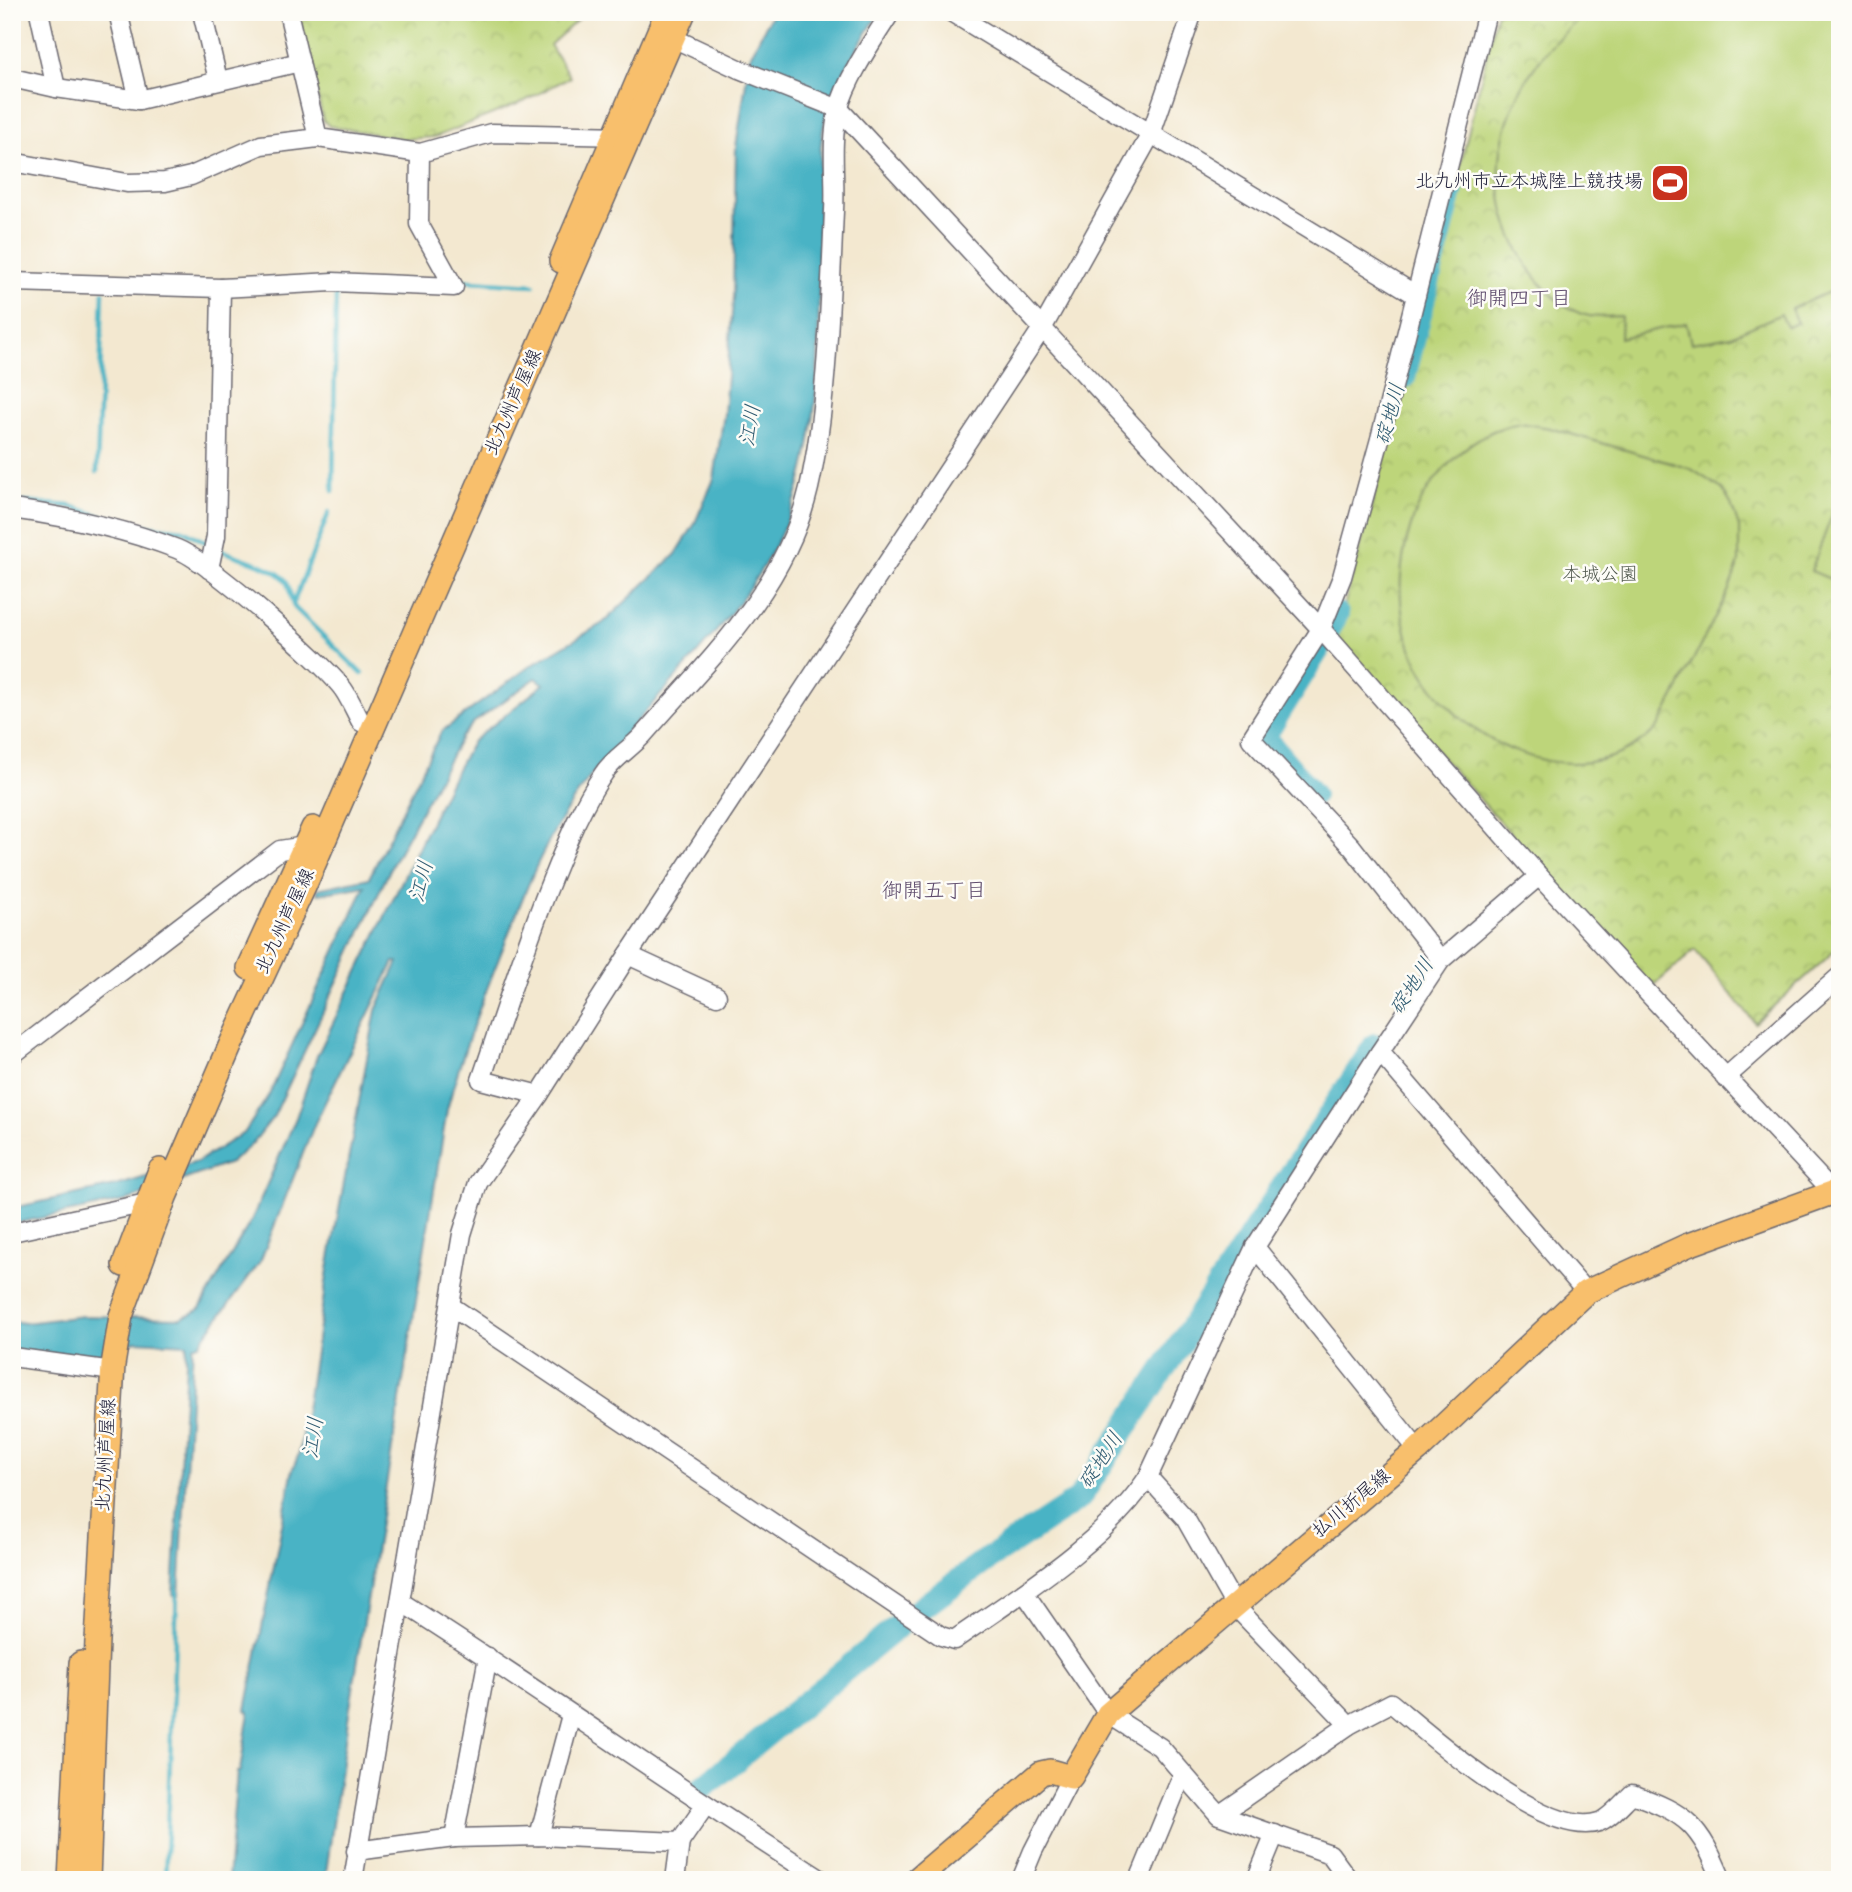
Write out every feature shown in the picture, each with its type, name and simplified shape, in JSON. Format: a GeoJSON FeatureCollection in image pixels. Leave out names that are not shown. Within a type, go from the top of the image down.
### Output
{"type":"FeatureCollection","features":[{"type":"Feature","properties":{"kind":"main road","name":"北九州芦屋線"},"geometry":{"type":"LineString","coordinates":[[70,1880],[106,1367],[114,1315],[155,1201],[624,135],[667,12]]}},
{"type":"Feature","properties":{"kind":"main road","name":"北九州芦屋線"},"geometry":{"type":"LineString","coordinates":[[312,848],[361,722],[624,135],[684,12]]}},
{"type":"Feature","properties":{"kind":"main road","name":"払川折尾線"},"geometry":{"type":"LineString","coordinates":[[1071,1777],[1108,1714],[1418,1450],[1586,1293],[1688,1245],[1836,1191]]}},
{"type":"Feature","properties":{"kind":"main road","name":"北九州芦屋線"},"geometry":{"type":"LineString","coordinates":[[88,1880],[106,1367]]}},
{"type":"Feature","properties":{"kind":"main road"},"geometry":{"type":"LineString","coordinates":[[929,1876],[1041,1773],[1050,1771],[1071,1777]]}},
{"type":"Feature","properties":{"kind":"street"},"geometry":{"type":"LineString","coordinates":[[39,12],[56,88]]}},
{"type":"Feature","properties":{"kind":"street"},"geometry":{"type":"LineString","coordinates":[[118,12],[139,100]]}},
{"type":"Feature","properties":{"kind":"street"},"geometry":{"type":"LineString","coordinates":[[202,12],[218,80]]}},
{"type":"Feature","properties":{"kind":"street"},"geometry":{"type":"LineString","coordinates":[[288,12],[318,138]]}},
{"type":"Feature","properties":{"kind":"street"},"geometry":{"type":"LineString","coordinates":[[539,1095],[481,1080],[537,915],[572,826],[605,770],[634,745],[742,622],[770,582],[802,511],[809,486],[826,359],[834,209],[833,146],[839,109],[868,48],[891,12]]}},
{"type":"Feature","properties":{"kind":"street"},"geometry":{"type":"LineString","coordinates":[[951,12],[1416,295]]}},
{"type":"Feature","properties":{"kind":"street"},"geometry":{"type":"LineString","coordinates":[[353,1880],[452,1307],[462,1234],[478,1183],[539,1095],[628,955],[1043,327],[1151,134],[1193,12]]}},
{"type":"Feature","properties":{"kind":"street"},"geometry":{"type":"LineString","coordinates":[[1441,960],[1352,848],[1251,739],[1321,629],[1342,577],[1380,439],[1487,12]]}},
{"type":"Feature","properties":{"kind":"street"},"geometry":{"type":"LineString","coordinates":[[673,38],[739,69],[839,109],[1321,629],[1539,876],[1725,1078],[1836,1191]]}},
{"type":"Feature","properties":{"kind":"street"},"geometry":{"type":"LineString","coordinates":[[12,78],[56,88],[139,100],[300,62]]}},
{"type":"Feature","properties":{"kind":"street"},"geometry":{"type":"LineString","coordinates":[[12,162],[127,183],[165,182],[191,176],[261,145],[318,138],[421,153],[491,133],[624,135]]}},
{"type":"Feature","properties":{"kind":"street"},"geometry":{"type":"LineString","coordinates":[[12,282],[221,288],[332,282],[454,287],[419,224],[421,153]]}},
{"type":"Feature","properties":{"kind":"street"},"geometry":{"type":"LineString","coordinates":[[209,569],[216,536],[221,288]]}},
{"type":"Feature","properties":{"kind":"street"},"geometry":{"type":"LineString","coordinates":[[12,509],[87,520],[180,550],[209,569],[317,660],[342,689],[361,722]]}},
{"type":"Feature","properties":{"kind":"street"},"geometry":{"type":"LineString","coordinates":[[12,1055],[280,850],[312,848]]}},
{"type":"Feature","properties":{"kind":"street"},"geometry":{"type":"LineString","coordinates":[[452,1307],[941,1636],[954,1640],[1024,1592],[1119,1515],[1148,1477],[1255,1247],[1380,1052],[1441,960],[1539,876]]}},
{"type":"Feature","properties":{"kind":"street"},"geometry":{"type":"LineString","coordinates":[[628,955],[717,996]]}},
{"type":"Feature","properties":{"kind":"street"},"geometry":{"type":"LineString","coordinates":[[1725,1078],[1840,976]]}},
{"type":"Feature","properties":{"kind":"street"},"geometry":{"type":"LineString","coordinates":[[1380,1052],[1586,1293]]}},
{"type":"Feature","properties":{"kind":"street"},"geometry":{"type":"LineString","coordinates":[[12,1232],[155,1201]]}},
{"type":"Feature","properties":{"kind":"street"},"geometry":{"type":"LineString","coordinates":[[1255,1247],[1418,1450]]}},
{"type":"Feature","properties":{"kind":"street"},"geometry":{"type":"LineString","coordinates":[[12,1357],[106,1367]]}},
{"type":"Feature","properties":{"kind":"street"},"geometry":{"type":"LineString","coordinates":[[1148,1477],[1185,1518],[1235,1606],[1349,1726]]}},
{"type":"Feature","properties":{"kind":"street"},"geometry":{"type":"LineString","coordinates":[[1024,1592],[1108,1714],[1160,1747],[1219,1815],[1330,1854],[1349,1880]]}},
{"type":"Feature","properties":{"kind":"street"},"geometry":{"type":"LineString","coordinates":[[401,1602],[488,1657],[705,1806],[822,1880]]}},
{"type":"Feature","properties":{"kind":"street"},"geometry":{"type":"LineString","coordinates":[[454,1838],[488,1657]]}},
{"type":"Feature","properties":{"kind":"street"},"geometry":{"type":"LineString","coordinates":[[1219,1815],[1349,1726],[1391,1703],[1483,1779],[1566,1823],[1600,1822],[1632,1794],[1671,1808],[1706,1840],[1722,1880]]}},
{"type":"Feature","properties":{"kind":"street"},"geometry":{"type":"LineString","coordinates":[[539,1836],[571,1715]]}},
{"type":"Feature","properties":{"kind":"street"},"geometry":{"type":"LineString","coordinates":[[1021,1880],[1071,1777]]}},
{"type":"Feature","properties":{"kind":"street"},"geometry":{"type":"LineString","coordinates":[[1139,1880],[1180,1783],[1186,1777]]}},
{"type":"Feature","properties":{"kind":"street"},"geometry":{"type":"LineString","coordinates":[[675,1880],[680,1842],[705,1806]]}},
{"type":"Feature","properties":{"kind":"street"},"geometry":{"type":"LineString","coordinates":[[1256,1880],[1275,1834]]}},
{"type":"Feature","properties":{"kind":"street"},"geometry":{"type":"LineString","coordinates":[[356,1851],[454,1838],[539,1836],[680,1842]]}},
{"type":"Feature","properties":{"kind":"green space"},"geometry":{"type":"Polygon","coordinates":[[[298,12],[586,12],[550,45],[570,77],[525,101],[435,137],[405,139],[329,126],[323,120],[298,12]]]}},
{"type":"Feature","properties":{"kind":"green space","name":"本城公園"},"geometry":{"type":"Polygon","coordinates":[[[1497,12],[1840,12],[1840,946],[1755,1023],[1695,950],[1651,988],[1330,634],[1344,606],[1429,297],[1497,12]]]}},
{"type":"Feature","properties":{"kind":"green space","name":"北九州市立本城陸上競技場"},"geometry":{"type":"Polygon","coordinates":[[[1589,12],[1840,12],[1840,287],[1791,309],[1797,323],[1787,327],[1781,314],[1731,336],[1691,343],[1686,323],[1620,338],[1621,316],[1589,316],[1568,308],[1542,285],[1528,266],[1507,224],[1500,190],[1500,156],[1507,123],[1520,91],[1538,62],[1561,35],[1589,12]]]}},
{"type":"Feature","properties":{"kind":"green space"},"geometry":{"type":"Polygon","coordinates":[[[1520,423],[1550,428],[1691,469],[1722,489],[1739,527],[1739,562],[1728,592],[1659,726],[1627,750],[1592,761],[1555,762],[1518,753],[1484,735],[1453,711],[1428,681],[1411,648],[1404,624],[1401,598],[1403,560],[1419,505],[1434,481],[1461,451],[1493,431],[1520,423]]]}},
{"type":"Feature","properties":{"kind":"green space"},"geometry":{"type":"Polygon","coordinates":[[[1840,494],[1840,583],[1811,571],[1840,494]]]}},
{"type":"Feature","properties":{"kind":"water","name":"江川"},"geometry":{"type":"Polygon","coordinates":[[[773,12],[880,12],[841,77],[829,105],[821,143],[818,356],[806,463],[779,539],[756,577],[731,614],[584,785],[559,822],[521,902],[473,1025],[447,1110],[347,1726],[325,1880],[228,1880],[237,1772],[240,1771],[249,1712],[246,1710],[293,1468],[299,1454],[328,1269],[376,1010],[398,962],[394,962],[315,1123],[260,1262],[199,1344],[193,1346],[179,1596],[173,1595],[187,1344],[136,1341],[83,1361],[12,1351],[12,1321],[25,1323],[83,1316],[181,1318],[199,1310],[252,1219],[296,1118],[317,1056],[452,778],[473,741],[544,684],[536,678],[473,723],[461,737],[394,861],[274,1116],[252,1144],[230,1163],[125,1201],[12,1224],[12,1208],[119,1185],[197,1162],[245,1132],[270,1093],[365,886],[318,894],[317,889],[369,878],[441,732],[530,666],[603,623],[676,554],[694,525],[714,479],[724,414],[733,301],[736,147],[750,56],[773,12]]]}},
{"type":"Feature","properties":{"kind":"waterway","name":"碇地川"},"geometry":{"type":"LineString","coordinates":[[1404,377],[1452,188]]}},
{"type":"Feature","properties":{"kind":"waterway"},"geometry":{"type":"LineString","coordinates":[[455,280],[534,285]]}},
{"type":"Feature","properties":{"kind":"waterway"},"geometry":{"type":"LineString","coordinates":[[333,491],[336,291]]}},
{"type":"Feature","properties":{"kind":"waterway"},"geometry":{"type":"LineString","coordinates":[[97,472],[103,292]]}},
{"type":"Feature","properties":{"kind":"waterway"},"geometry":{"type":"LineString","coordinates":[[24,502],[70,506],[107,518]]}},
{"type":"Feature","properties":{"kind":"waterway"},"geometry":{"type":"LineString","coordinates":[[293,604],[329,512]]}},
{"type":"Feature","properties":{"kind":"waterway"},"geometry":{"type":"LineString","coordinates":[[119,522],[183,530],[211,545]]}},
{"type":"Feature","properties":{"kind":"waterway"},"geometry":{"type":"LineString","coordinates":[[219,549],[281,576],[288,584],[295,608],[362,674]]}},
{"type":"Feature","properties":{"kind":"waterway","name":"碇地川"},"geometry":{"type":"LineString","coordinates":[[1313,795],[1264,737],[1337,614]]}},
{"type":"Feature","properties":{"kind":"waterway","name":"碇地川"},"geometry":{"type":"LineString","coordinates":[[701,1789],[908,1618],[988,1559],[1079,1499],[1375,1045]]}},
{"type":"Feature","properties":{"kind":"waterway"},"geometry":{"type":"LineString","coordinates":[[165,1880],[177,1593]]}},
{"type":"Feature","properties":{"kind":"place","name":"北九州市立本城陸上競技場"},"geometry":{"type":"Point","coordinates":[1670,183]}},
{"type":"Feature","properties":{"kind":"district","name":"御開四丁目"},"geometry":{"type":"Point","coordinates":[1519,301]}},
{"type":"Feature","properties":{"kind":"district","name":"御開五丁目"},"geometry":{"type":"Point","coordinates":[934,893]}}]}
